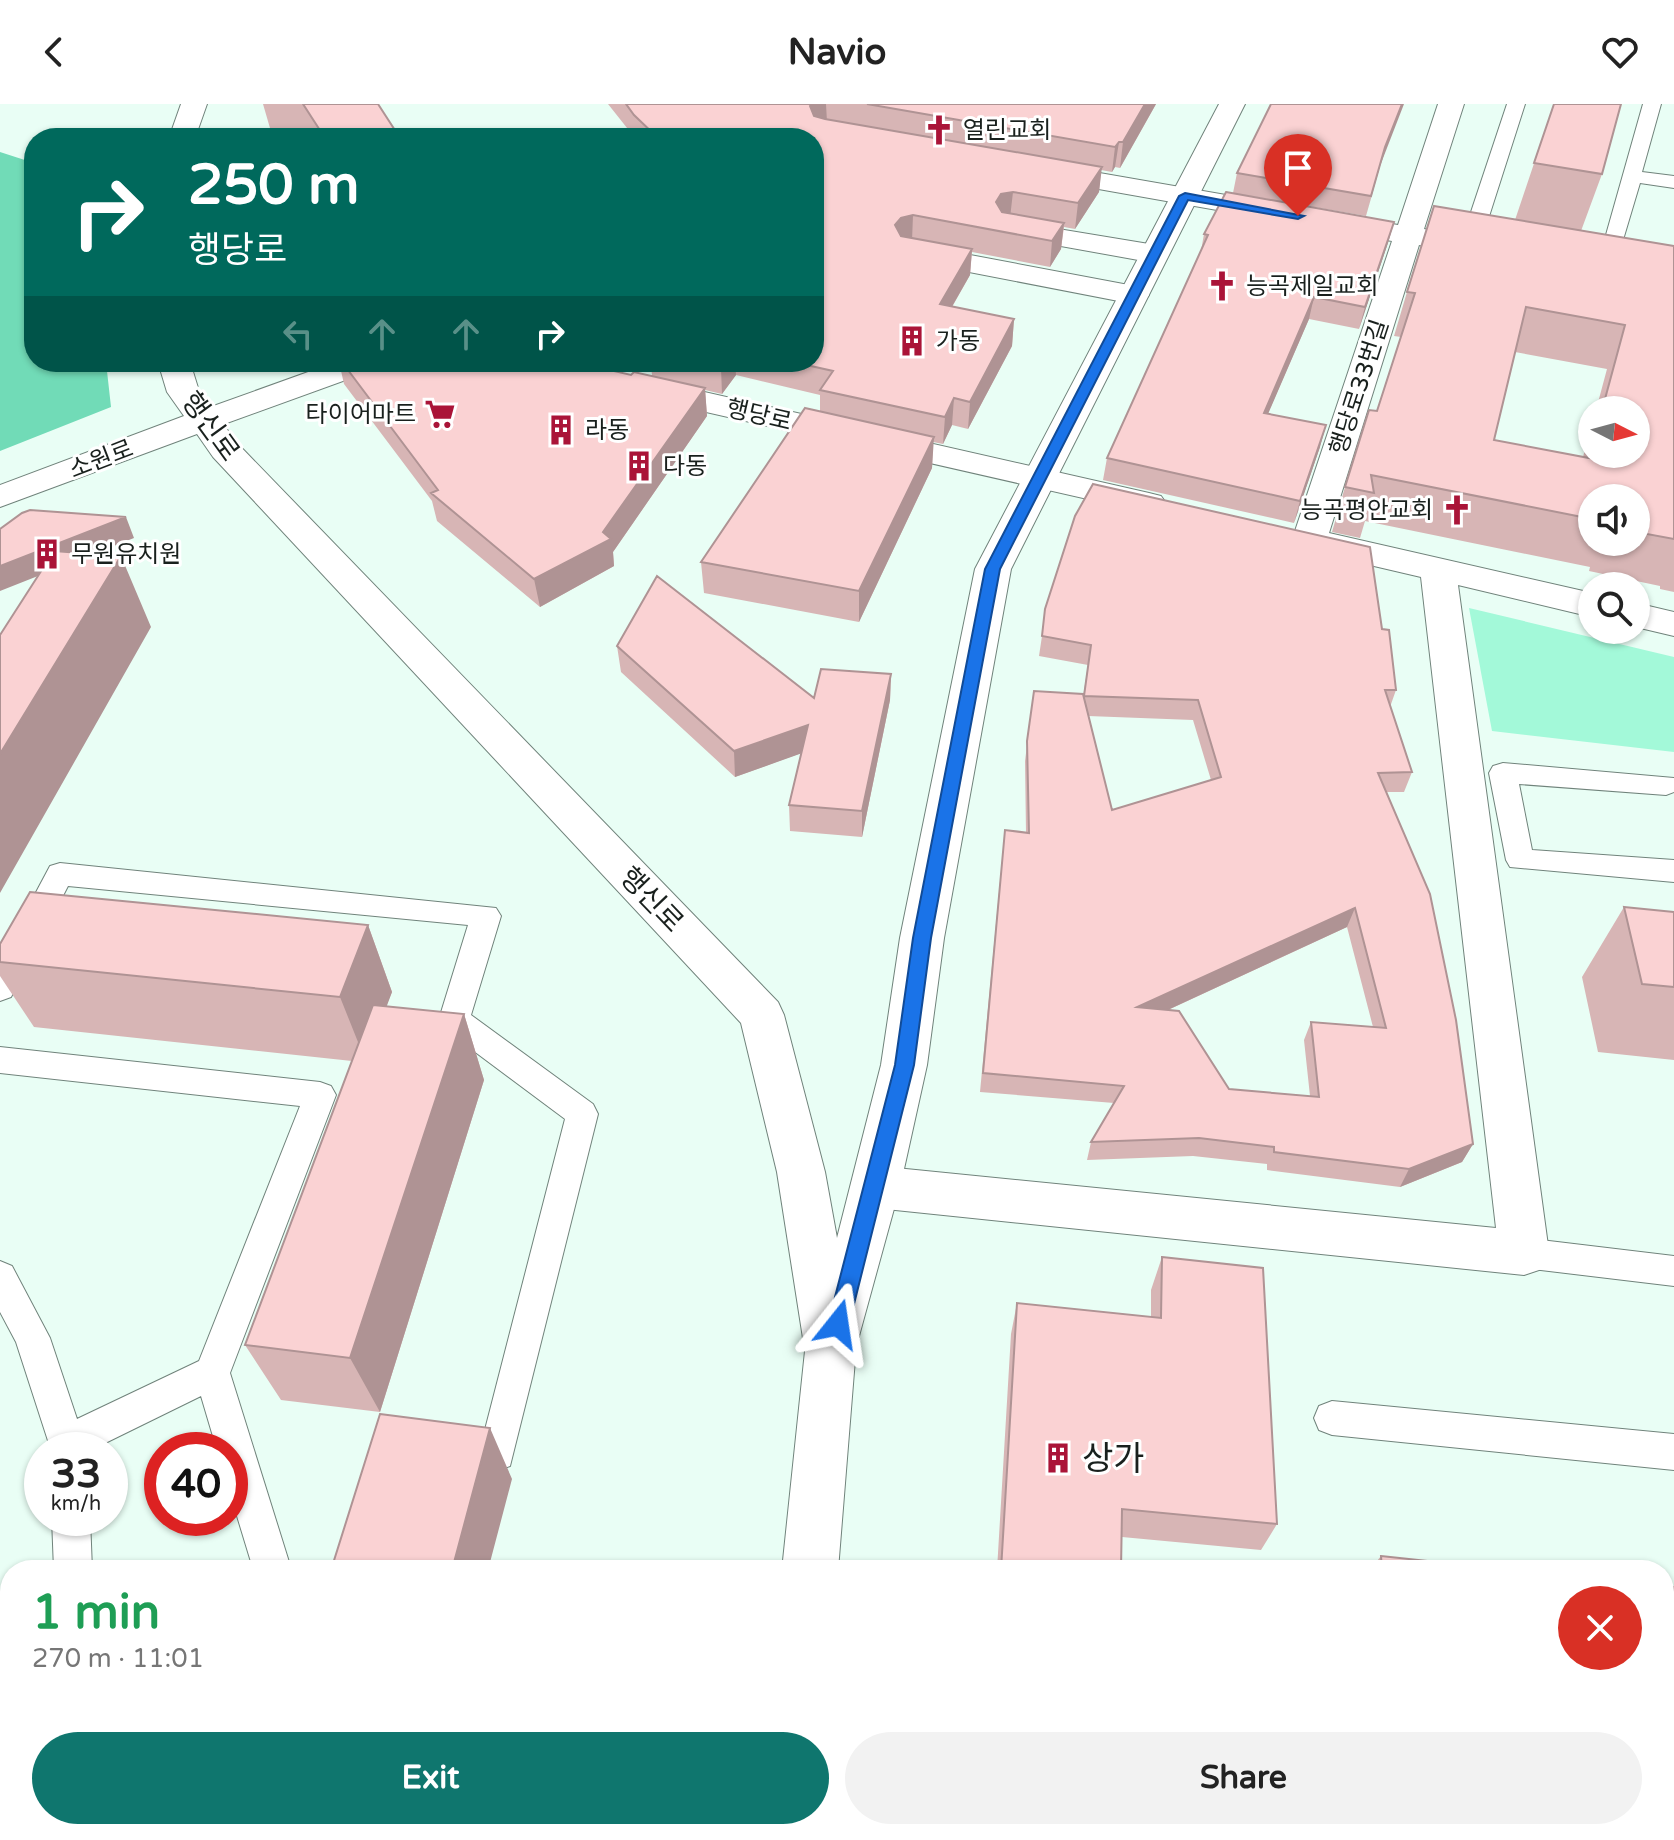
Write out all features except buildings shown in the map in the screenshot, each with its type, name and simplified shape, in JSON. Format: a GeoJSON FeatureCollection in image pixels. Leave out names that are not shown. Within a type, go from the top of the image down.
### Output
{"type":"FeatureCollection","features":[{"type":"Feature","properties":{"kind":"street"},"geometry":{"type":"LineString","coordinates":[[186,128],[194,104]]}},
{"type":"Feature","properties":{"kind":"street"},"geometry":{"type":"LineString","coordinates":[[831,1351],[876,1187],[904,1065],[922,938],[993,569],[1232,104]]}},
{"type":"Feature","properties":{"kind":"street","name":"행당로33번길"},"geometry":{"type":"LineString","coordinates":[[1451,104],[1408,234],[1294,536],[1578,602]]}},
{"type":"Feature","properties":{"kind":"street"},"geometry":{"type":"LineString","coordinates":[[1015,166],[1408,234],[1518,247]]}},
{"type":"Feature","properties":{"kind":"street"},"geometry":{"type":"LineString","coordinates":[[1010,229],[1155,254]]}},
{"type":"Feature","properties":{"kind":"street"},"geometry":{"type":"LineString","coordinates":[[911,253],[1134,295]]}},
{"type":"Feature","properties":{"kind":"street"},"geometry":{"type":"LineString","coordinates":[[1565,255],[1627,274]]}},
{"type":"Feature","properties":{"kind":"street","name":"행신로"},"geometry":{"type":"LineString","coordinates":[[177,372],[183,392],[225,450],[762,1015],[801,1172],[831,1351],[811,1560]]}},
{"type":"Feature","properties":{"kind":"street"},"geometry":{"type":"LineString","coordinates":[[202,421],[337,372]]}},
{"type":"Feature","properties":{"kind":"street","name":"행당로"},"geometry":{"type":"LineString","coordinates":[[625,372],[1040,478]]}},
{"type":"Feature","properties":{"kind":"street","name":"소원로"},"geometry":{"type":"LineString","coordinates":[[0,497],[202,421]]}},
{"type":"Feature","properties":{"kind":"street"},"geometry":{"type":"LineString","coordinates":[[1040,478],[1187,512]]}},
{"type":"Feature","properties":{"kind":"street"},"geometry":{"type":"LineString","coordinates":[[876,1187],[1524,1253],[1438,570]]}},
{"type":"Feature","properties":{"kind":"street"},"geometry":{"type":"LineString","coordinates":[[1650,618],[1674,624]]}},
{"type":"Feature","properties":{"kind":"lane"},"geometry":{"type":"LineString","coordinates":[[1516,104],[1474,233],[1518,247]]}},
{"type":"Feature","properties":{"kind":"lane"},"geometry":{"type":"LineString","coordinates":[[1565,255],[1610,256],[1652,104]]}},
{"type":"Feature","properties":{"kind":"lane"},"geometry":{"type":"LineString","coordinates":[[1632,176],[1674,182]]}},
{"type":"Feature","properties":{"kind":"lane"},"geometry":{"type":"LineString","coordinates":[[1666,785],[1503,773],[1520,860],[1674,871]]}},
{"type":"Feature","properties":{"kind":"lane"},"geometry":{"type":"LineString","coordinates":[[0,989],[60,874],[486,916],[454,1019],[582,1114],[497,1453]]}},
{"type":"Feature","properties":{"kind":"lane"},"geometry":{"type":"LineString","coordinates":[[0,1060],[320,1095],[212,1373],[269,1560]]}},
{"type":"Feature","properties":{"kind":"lane"},"geometry":{"type":"LineString","coordinates":[[1524,1253],[1674,1271]]}},
{"type":"Feature","properties":{"kind":"lane"},"geometry":{"type":"LineString","coordinates":[[0,1277],[32,1338],[64,1432]]}},
{"type":"Feature","properties":{"kind":"lane"},"geometry":{"type":"LineString","coordinates":[[96,1432],[212,1373]]}},
{"type":"Feature","properties":{"kind":"lane"},"geometry":{"type":"LineString","coordinates":[[1332,1418],[1674,1452]]}},
{"type":"Feature","properties":{"kind":"lane"},"geometry":{"type":"LineString","coordinates":[[72,1536],[73,1560]]}},
{"type":"Feature","properties":{"kind":"green space"},"geometry":{"type":"Polygon","coordinates":[[[0,152],[24,160],[24,372],[107,372],[111,407],[0,451],[0,152]]]}},
{"type":"Feature","properties":{"kind":"green space"},"geometry":{"type":"Polygon","coordinates":[[[1469,608],[1578,634],[1578,644],[1620,644],[1674,657],[1674,752],[1492,731],[1469,608]]]}},
{"type":"Feature","properties":{"kind":"place","name":"열린교회"},"geometry":{"type":"Point","coordinates":[939,130]}},
{"type":"Feature","properties":{"kind":"place","name":"능곡제일교회"},"geometry":{"type":"Point","coordinates":[1222,286]}},
{"type":"Feature","properties":{"kind":"place","name":"가동"},"geometry":{"type":"Point","coordinates":[912,341]}},
{"type":"Feature","properties":{"kind":"place","name":"타이어마트"},"geometry":{"type":"Point","coordinates":[440,414]}},
{"type":"Feature","properties":{"kind":"place","name":"라동"},"geometry":{"type":"Point","coordinates":[561,430]}},
{"type":"Feature","properties":{"kind":"place","name":"다동"},"geometry":{"type":"Point","coordinates":[639,466]}},
{"type":"Feature","properties":{"kind":"place","name":"능곡평안교회"},"geometry":{"type":"Point","coordinates":[1457,510]}},
{"type":"Feature","properties":{"kind":"place","name":"무원유치원"},"geometry":{"type":"Point","coordinates":[47,554]}},
{"type":"Feature","properties":{"kind":"place","name":"상가"},"geometry":{"type":"Point","coordinates":[1058,1458]}},
{"type":"Feature","properties":{"kind":"route"},"geometry":{"type":"LineString","coordinates":[[838,1324],[876,1187],[904,1065],[922,938],[993,569],[1185,196],[1298,216]]}}]}
